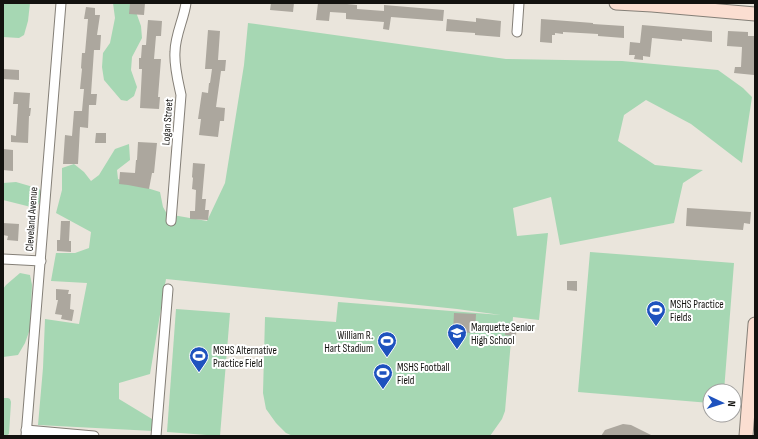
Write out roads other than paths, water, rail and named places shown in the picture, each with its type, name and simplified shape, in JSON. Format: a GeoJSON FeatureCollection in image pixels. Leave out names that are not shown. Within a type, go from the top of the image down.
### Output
{"type":"FeatureCollection","features":[{"type":"Feature","properties":{"kind":"main road"},"geometry":{"type":"LineString","coordinates":[[616,3],[652,4],[755,14]]}},
{"type":"Feature","properties":{"kind":"main road"},"geometry":{"type":"LineString","coordinates":[[746,436],[751,408],[755,324]]}},
{"type":"Feature","properties":{"kind":"street","name":"Cleveland Avenue"},"geometry":{"type":"LineString","coordinates":[[26,433],[60,3]]}},
{"type":"Feature","properties":{"kind":"street","name":"Logan Street"},"geometry":{"type":"LineString","coordinates":[[171,221],[181,95],[177,75],[175,51],[179,28],[186,3]]}},
{"type":"Feature","properties":{"kind":"street"},"geometry":{"type":"LineString","coordinates":[[517,32],[519,3]]}},
{"type":"Feature","properties":{"kind":"street"},"geometry":{"type":"LineString","coordinates":[[3,259],[40,261]]}},
{"type":"Feature","properties":{"kind":"street"},"geometry":{"type":"LineString","coordinates":[[156,436],[168,289]]}},
{"type":"Feature","properties":{"kind":"street"},"geometry":{"type":"LineString","coordinates":[[26,433],[94,436]]}},
{"type":"Feature","properties":{"kind":"place","name":"MSHS Practice Fields"},"geometry":{"type":"Point","coordinates":[656,327]}},
{"type":"Feature","properties":{"kind":"place","name":"Marquette Senior High School"},"geometry":{"type":"Point","coordinates":[457,350]}},
{"type":"Feature","properties":{"kind":"place","name":"William R. Hart Stadium"},"geometry":{"type":"Point","coordinates":[387,358]}},
{"type":"Feature","properties":{"kind":"place","name":"MSHS Alternative Practice Field"},"geometry":{"type":"Point","coordinates":[199,373]}},
{"type":"Feature","properties":{"kind":"place","name":"MSHS Football Field"},"geometry":{"type":"Point","coordinates":[383,390]}}]}
